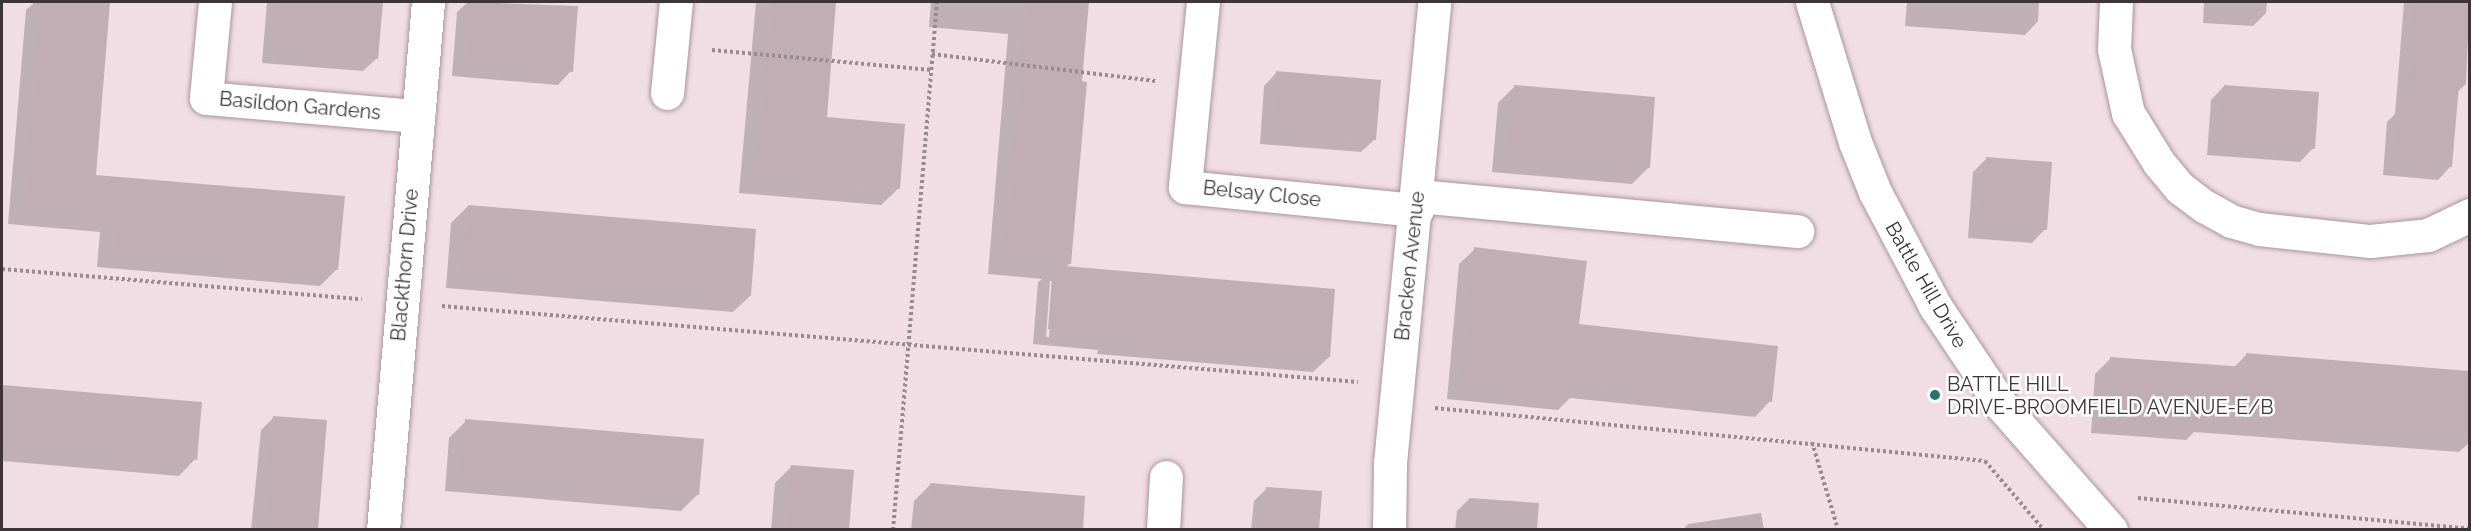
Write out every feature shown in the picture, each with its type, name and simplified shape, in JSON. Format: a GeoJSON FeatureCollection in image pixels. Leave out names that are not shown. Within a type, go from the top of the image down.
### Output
{"type":"FeatureCollection","features":[{"type":"Feature","properties":{"kind":"street","name":"Basildon Gardens"},"geometry":{"type":"LineString","coordinates":[[215,2],[206,98],[418,116]]}},
{"type":"Feature","properties":{"kind":"street","name":"Blackthorn Drive"},"geometry":{"type":"LineString","coordinates":[[383,530],[428,2]]}},
{"type":"Feature","properties":{"kind":"street"},"geometry":{"type":"LineString","coordinates":[[667,93],[676,2]]}},
{"type":"Feature","properties":{"kind":"street","name":"Belsay Close"},"geometry":{"type":"LineString","coordinates":[[1203,2],[1193,86],[1185,187],[1417,203]]}},
{"type":"Feature","properties":{"kind":"street","name":"Bracken Avenue"},"geometry":{"type":"LineString","coordinates":[[1389,530],[1396,395],[1417,203],[1434,2]]}},
{"type":"Feature","properties":{"kind":"street","name":"Battle Hill Drive"},"geometry":{"type":"LineString","coordinates":[[1812,2],[1855,142],[1912,266],[1969,361],[2002,406],[2107,526]]}},
{"type":"Feature","properties":{"kind":"street"},"geometry":{"type":"LineString","coordinates":[[2116,2],[2114,49],[2128,113],[2159,163],[2180,188],[2204,206],[2259,229],[2370,241],[2428,234],[2469,214]]}},
{"type":"Feature","properties":{"kind":"street"},"geometry":{"type":"LineString","coordinates":[[1417,203],[1797,231]]}},
{"type":"Feature","properties":{"kind":"street"},"geometry":{"type":"LineString","coordinates":[[1163,530],[1166,477]]}},
{"type":"Feature","properties":{"kind":"path"},"geometry":{"type":"LineString","coordinates":[[893,530],[937,2]]}},
{"type":"Feature","properties":{"kind":"path"},"geometry":{"type":"LineString","coordinates":[[672,47],[931,70]]}},
{"type":"Feature","properties":{"kind":"path"},"geometry":{"type":"LineString","coordinates":[[932,54],[1193,86]]}},
{"type":"Feature","properties":{"kind":"path"},"geometry":{"type":"LineString","coordinates":[[2,269],[908,345],[1396,395],[1985,461],[2044,530]]}},
{"type":"Feature","properties":{"kind":"path"},"geometry":{"type":"LineString","coordinates":[[1812,442],[1838,530]]}},
{"type":"Feature","properties":{"kind":"path"},"geometry":{"type":"LineString","coordinates":[[2107,526],[2134,498],[2469,529]]}},
{"type":"Feature","properties":{"kind":"building"},"geometry":{"type":"Polygon","coordinates":[[[41,2],[110,2],[96,175],[345,196],[338,270],[113,251],[116,216],[24,208],[41,2]]]}},
{"type":"Feature","properties":{"kind":"building"},"geometry":{"type":"Polygon","coordinates":[[[278,2],[383,2],[378,59],[275,50],[278,2]]]}},
{"type":"Feature","properties":{"kind":"building"},"geometry":{"type":"Polygon","coordinates":[[[469,2],[578,6],[573,72],[465,63],[469,2]]]}},
{"type":"Feature","properties":{"kind":"building"},"geometry":{"type":"Polygon","coordinates":[[[772,2],[836,2],[827,117],[905,124],[900,189],[755,177],[772,2]]]}},
{"type":"Feature","properties":{"kind":"building"},"geometry":{"type":"Polygon","coordinates":[[[1026,2],[1089,2],[1082,81],[1087,82],[1071,264],[1004,258],[1026,2]]]}},
{"type":"Feature","properties":{"kind":"building"},"geometry":{"type":"Polygon","coordinates":[[[2415,2],[2469,2],[2466,85],[2459,85],[2452,167],[2396,163],[2400,107],[2407,107],[2415,2]]]}},
{"type":"Feature","properties":{"kind":"building"},"geometry":{"type":"Polygon","coordinates":[[[1276,71],[1381,80],[1376,140],[1272,131],[1276,71]]]}},
{"type":"Feature","properties":{"kind":"building"},"geometry":{"type":"Polygon","coordinates":[[[1514,85],[1655,97],[1650,168],[1508,156],[1514,85]]]}},
{"type":"Feature","properties":{"kind":"building"},"geometry":{"type":"Polygon","coordinates":[[[2224,85],[2319,92],[2315,149],[2219,142],[2224,85]]]}},
{"type":"Feature","properties":{"kind":"building"},"geometry":{"type":"Polygon","coordinates":[[[1986,157],[2052,162],[2047,230],[1980,225],[1986,157]]]}},
{"type":"Feature","properties":{"kind":"building"},"geometry":{"type":"Polygon","coordinates":[[[468,205],[756,229],[751,296],[462,272],[468,205]]]}},
{"type":"Feature","properties":{"kind":"building"},"geometry":{"type":"Polygon","coordinates":[[[1474,247],[1587,261],[1579,324],[1778,346],[1772,402],[1576,383],[1575,395],[1461,385],[1474,247]]]}},
{"type":"Feature","properties":{"kind":"building"},"geometry":{"type":"Polygon","coordinates":[[[1053,265],[1335,289],[1330,357],[1112,339],[1112,335],[1048,329],[1053,265]]]}},
{"type":"Feature","properties":{"kind":"building"},"geometry":{"type":"Polygon","coordinates":[[[2246,353],[2469,371],[2469,437],[2204,416],[2203,425],[2106,418],[2110,357],[2245,367],[2246,353]]]}},
{"type":"Feature","properties":{"kind":"building"},"geometry":{"type":"Polygon","coordinates":[[[2,385],[202,402],[197,460],[2,443],[2,385]]]}},
{"type":"Feature","properties":{"kind":"building"},"geometry":{"type":"Polygon","coordinates":[[[273,416],[327,420],[318,530],[264,530],[273,416]]]}},
{"type":"Feature","properties":{"kind":"building"},"geometry":{"type":"Polygon","coordinates":[[[465,419],[704,439],[699,495],[461,475],[465,419]]]}},
{"type":"Feature","properties":{"kind":"building"},"geometry":{"type":"Polygon","coordinates":[[[791,465],[854,470],[849,530],[785,530],[791,465]]]}},
{"type":"Feature","properties":{"kind":"building"},"geometry":{"type":"Polygon","coordinates":[[[930,483],[1085,496],[1083,530],[926,530],[930,483]]]}},
{"type":"Feature","properties":{"kind":"building"},"geometry":{"type":"Polygon","coordinates":[[[1266,487],[1322,491],[1319,530],[1263,530],[1266,487]]]}},
{"type":"Feature","properties":{"kind":"place","name":"BATTLE HILL DRIVE-BROOMFIELD AVENUE-E/B"},"geometry":{"type":"Point","coordinates":[1935,395]}}]}
